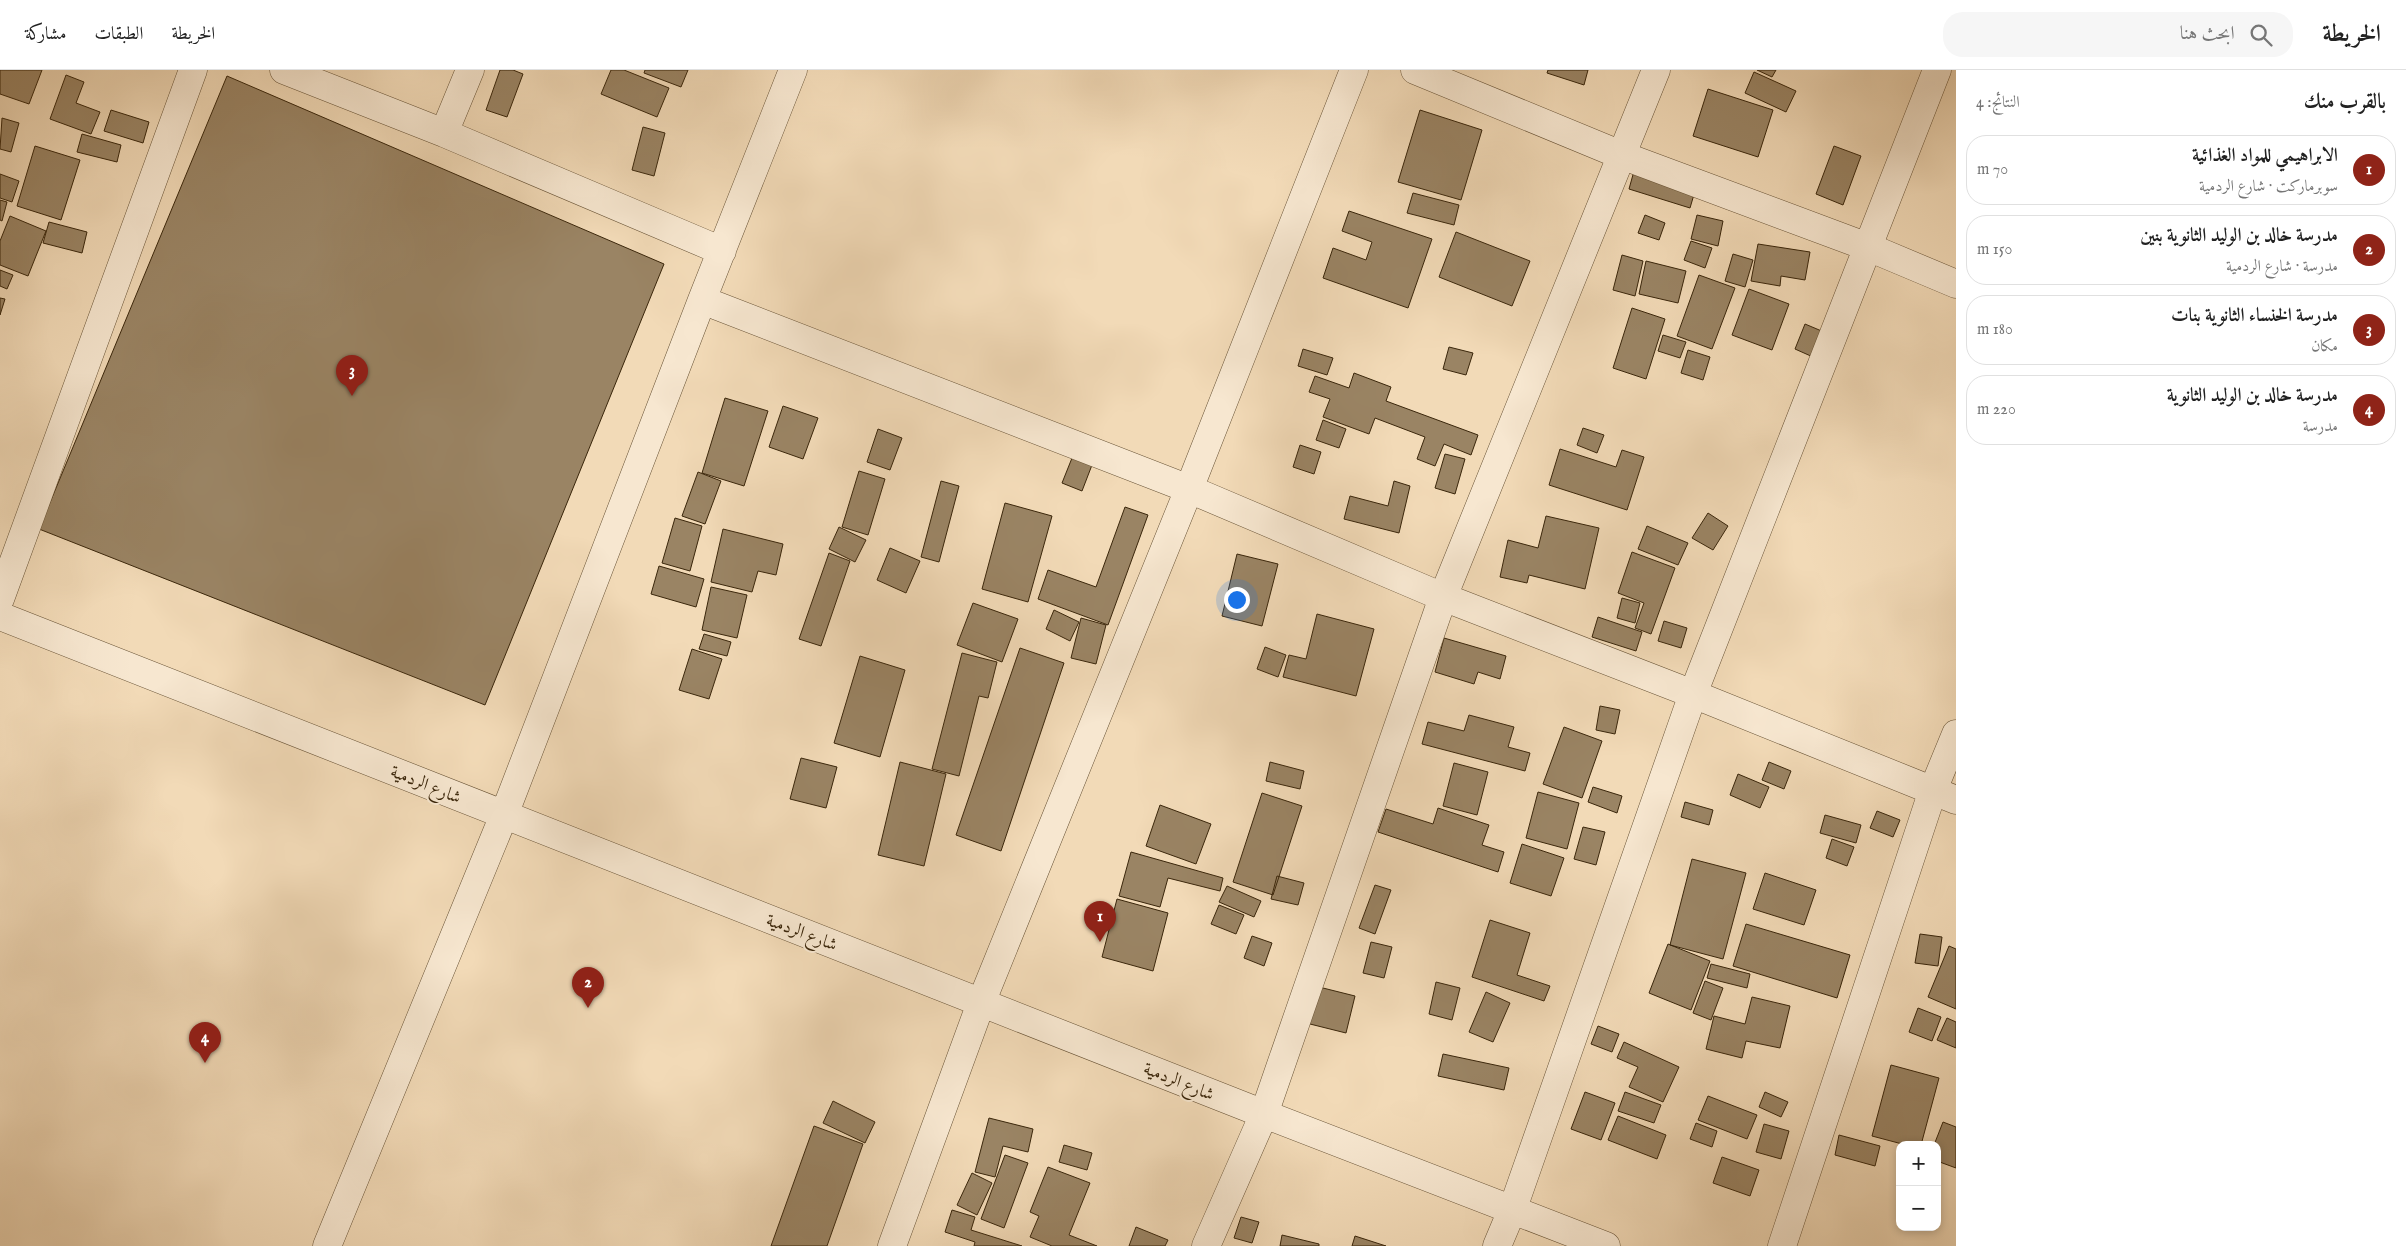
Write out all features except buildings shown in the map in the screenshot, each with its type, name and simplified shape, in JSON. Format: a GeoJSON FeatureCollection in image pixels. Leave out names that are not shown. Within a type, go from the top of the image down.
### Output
{"type":"FeatureCollection","features":[{"type":"Feature","properties":{"kind":"street"},"geometry":{"type":"LineString","coordinates":[[0,599],[193,70]]}},
{"type":"Feature","properties":{"kind":"street"},"geometry":{"type":"LineString","coordinates":[[284,70],[444,133],[722,251]]}},
{"type":"Feature","properties":{"kind":"street"},"geometry":{"type":"LineString","coordinates":[[444,133],[470,70]]}},
{"type":"Feature","properties":{"kind":"street"},"geometry":{"type":"LineString","coordinates":[[327,1246],[504,815],[702,300],[793,70]]}},
{"type":"Feature","properties":{"kind":"street"},"geometry":{"type":"LineString","coordinates":[[892,1246],[981,1003],[1189,489],[1354,70]]}},
{"type":"Feature","properties":{"kind":"street"},"geometry":{"type":"LineString","coordinates":[[1415,70],[1621,155],[1868,247],[1956,284]]}},
{"type":"Feature","properties":{"kind":"street"},"geometry":{"type":"LineString","coordinates":[[1206,1246],[1264,1114],[1443,597],[1656,70]]}},
{"type":"Feature","properties":{"kind":"street"},"geometry":{"type":"LineString","coordinates":[[1497,1246],[1513,1208],[1693,694],[1937,70]]}},
{"type":"Feature","properties":{"kind":"street"},"geometry":{"type":"LineString","coordinates":[[702,300],[1189,489],[1443,597],[1945,795]]}},
{"type":"Feature","properties":{"kind":"street","name":"شارع الردمية"},"geometry":{"type":"LineString","coordinates":[[0,616],[981,1003],[1264,1114],[1513,1208],[1606,1246]]}},
{"type":"Feature","properties":{"kind":"street"},"geometry":{"type":"LineString","coordinates":[[1782,1246],[1945,795],[1956,734]]}},
{"type":"Feature","properties":{"kind":"place","name":"مدرسة الخنساء الثانوية بنات"},"geometry":{"type":"Point","coordinates":[352,396]}},
{"type":"Feature","properties":{"kind":"place","name":"الابراهيمي للمواد الغذائية"},"geometry":{"type":"Point","coordinates":[1100,942]}},
{"type":"Feature","properties":{"kind":"place","name":"مدرسة خالد بن الوليد الثانوية بنين"},"geometry":{"type":"Point","coordinates":[588,1008]}},
{"type":"Feature","properties":{"kind":"place","name":"مدرسة خالد بن الوليد الثانوية"},"geometry":{"type":"Point","coordinates":[205,1063]}}]}
